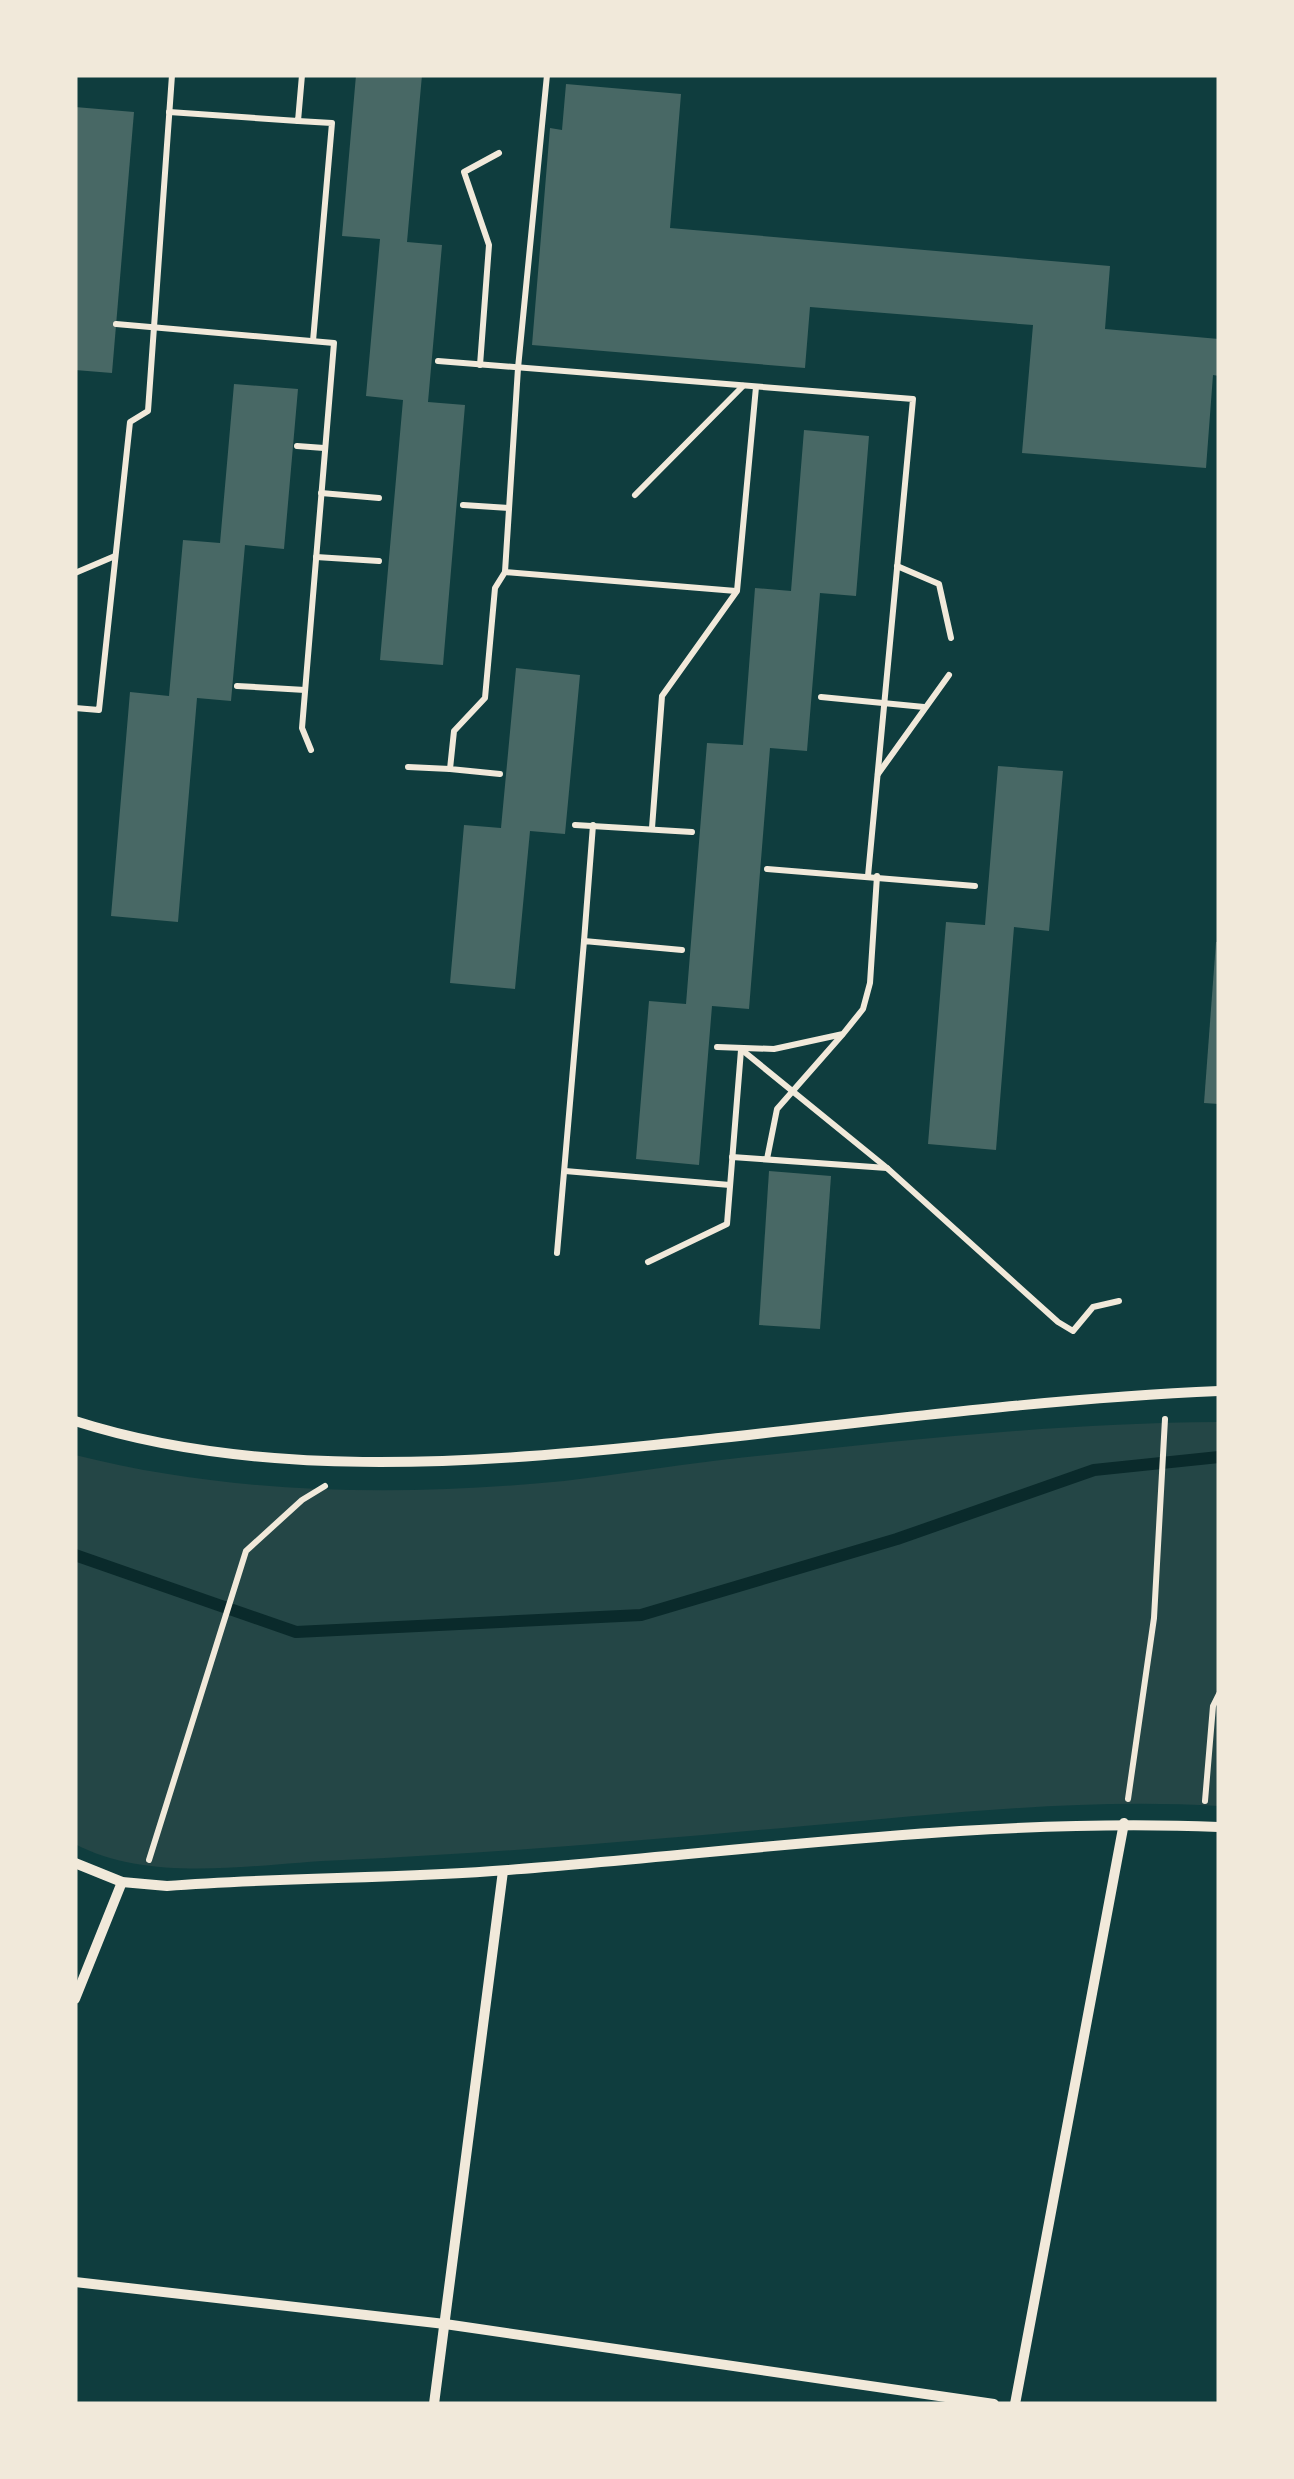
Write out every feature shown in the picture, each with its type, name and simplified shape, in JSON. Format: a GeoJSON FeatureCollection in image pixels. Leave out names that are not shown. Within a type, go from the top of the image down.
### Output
{"type":"FeatureCollection","features":[{"type":"Feature","properties":{"kind":"street"},"geometry":{"type":"LineString","coordinates":[[75,1421],[163,1442],[365,1462],[446,1462],[1219,1391]]}},
{"type":"Feature","properties":{"kind":"street"},"geometry":{"type":"LineString","coordinates":[[1015,2404],[1124,1823]]}},
{"type":"Feature","properties":{"kind":"street"},"geometry":{"type":"LineString","coordinates":[[75,1863],[122,1882],[167,1886],[503,1871],[996,1828],[1124,1823],[1219,1827]]}},
{"type":"Feature","properties":{"kind":"street"},"geometry":{"type":"LineString","coordinates":[[434,2404],[503,1871]]}},
{"type":"Feature","properties":{"kind":"street"},"geometry":{"type":"LineString","coordinates":[[75,1999],[122,1882]]}},
{"type":"Feature","properties":{"kind":"street"},"geometry":{"type":"LineString","coordinates":[[75,2282],[445,2324],[994,2404]]}},
{"type":"Feature","properties":{"kind":"path"},"geometry":{"type":"LineString","coordinates":[[75,708],[99,710],[130,422],[148,411],[172,75]]}},
{"type":"Feature","properties":{"kind":"path"},"geometry":{"type":"LineString","coordinates":[[298,121],[302,75]]}},
{"type":"Feature","properties":{"kind":"path"},"geometry":{"type":"LineString","coordinates":[[450,769],[454,732],[484,698],[495,588],[505,572],[518,368],[548,75]]}},
{"type":"Feature","properties":{"kind":"path"},"geometry":{"type":"LineString","coordinates":[[169,112],[332,123],[313,341]]}},
{"type":"Feature","properties":{"kind":"path"},"geometry":{"type":"LineString","coordinates":[[480,365],[489,246],[464,172],[499,153]]}},
{"type":"Feature","properties":{"kind":"path"},"geometry":{"type":"LineString","coordinates":[[116,324],[334,343],[304,690],[302,728],[311,750]]}},
{"type":"Feature","properties":{"kind":"path"},"geometry":{"type":"LineString","coordinates":[[438,361],[913,398],[878,775],[870,984],[862,1009],[777,1109],[767,1159]]}},
{"type":"Feature","properties":{"kind":"path"},"geometry":{"type":"LineString","coordinates":[[635,495],[744,386]]}},
{"type":"Feature","properties":{"kind":"path"},"geometry":{"type":"LineString","coordinates":[[652,828],[662,696],[737,592],[756,387]]}},
{"type":"Feature","properties":{"kind":"path"},"geometry":{"type":"LineString","coordinates":[[297,446],[324,448]]}},
{"type":"Feature","properties":{"kind":"path"},"geometry":{"type":"LineString","coordinates":[[320,493],[379,498]]}},
{"type":"Feature","properties":{"kind":"path"},"geometry":{"type":"LineString","coordinates":[[463,505],[509,508]]}},
{"type":"Feature","properties":{"kind":"path"},"geometry":{"type":"LineString","coordinates":[[75,573],[116,556]]}},
{"type":"Feature","properties":{"kind":"path"},"geometry":{"type":"LineString","coordinates":[[316,557],[379,560]]}},
{"type":"Feature","properties":{"kind":"path"},"geometry":{"type":"LineString","coordinates":[[897,566],[938,584],[945,596],[950,638]]}},
{"type":"Feature","properties":{"kind":"path"},"geometry":{"type":"LineString","coordinates":[[505,572],[737,592]]}},
{"type":"Feature","properties":{"kind":"path"},"geometry":{"type":"LineString","coordinates":[[878,775],[949,674]]}},
{"type":"Feature","properties":{"kind":"path"},"geometry":{"type":"LineString","coordinates":[[237,686],[304,690]]}},
{"type":"Feature","properties":{"kind":"path"},"geometry":{"type":"LineString","coordinates":[[821,697],[924,707]]}},
{"type":"Feature","properties":{"kind":"path"},"geometry":{"type":"LineString","coordinates":[[408,767],[500,774]]}},
{"type":"Feature","properties":{"kind":"path"},"geometry":{"type":"LineString","coordinates":[[575,825],[692,832]]}},
{"type":"Feature","properties":{"kind":"path"},"geometry":{"type":"LineString","coordinates":[[557,1253],[593,825]]}},
{"type":"Feature","properties":{"kind":"path"},"geometry":{"type":"LineString","coordinates":[[767,870],[974,886]]}},
{"type":"Feature","properties":{"kind":"path"},"geometry":{"type":"LineString","coordinates":[[584,941],[682,950]]}},
{"type":"Feature","properties":{"kind":"path"},"geometry":{"type":"LineString","coordinates":[[717,1047],[774,1050],[842,1034]]}},
{"type":"Feature","properties":{"kind":"path"},"geometry":{"type":"LineString","coordinates":[[741,1050],[887,1168],[1058,1322],[1073,1330],[1092,1307],[1119,1302]]}},
{"type":"Feature","properties":{"kind":"path"},"geometry":{"type":"LineString","coordinates":[[648,1262],[727,1224],[741,1050]]}},
{"type":"Feature","properties":{"kind":"path"},"geometry":{"type":"LineString","coordinates":[[732,1156],[887,1168]]}},
{"type":"Feature","properties":{"kind":"path"},"geometry":{"type":"LineString","coordinates":[[565,1171],[730,1185]]}},
{"type":"Feature","properties":{"kind":"path"},"geometry":{"type":"LineString","coordinates":[[1124,1823],[1154,1618],[1162,1512],[1162,1448]]}},
{"type":"Feature","properties":{"kind":"path"},"geometry":{"type":"LineString","coordinates":[[122,1882],[147,1864],[235,1575],[246,1551],[302,1500],[365,1462]]}},
{"type":"Feature","properties":{"kind":"path"},"geometry":{"type":"LineString","coordinates":[[1202,1826],[1213,1706],[1219,1694]]}},
{"type":"Feature","properties":{"kind":"shaded area"},"geometry":{"type":"Polygon","coordinates":[[[1219,1422],[1219,1806],[1115,1804],[1011,1809],[574,1846],[207,1869],[138,1864],[105,1857],[75,1844],[75,1455],[135,1468],[257,1485],[441,1489],[564,1481],[721,1460],[970,1435],[1219,1422]]]}},
{"type":"Feature","properties":{"kind":"building"},"geometry":{"type":"Polygon","coordinates":[[[356,75],[422,75],[407,242],[442,245],[428,402],[465,405],[443,665],[380,660],[403,400],[366,396],[380,239],[342,236],[356,75]]]}},
{"type":"Feature","properties":{"kind":"building"},"geometry":{"type":"Polygon","coordinates":[[[566,84],[681,94],[670,228],[1110,266],[1105,329],[1219,339],[1219,376],[1213,375],[1206,468],[1022,453],[1033,325],[810,307],[805,368],[532,345],[550,128],[562,130],[566,84]]]}},
{"type":"Feature","properties":{"kind":"building"},"geometry":{"type":"Polygon","coordinates":[[[75,107],[134,112],[112,373],[75,370],[75,107]]]}},
{"type":"Feature","properties":{"kind":"building"},"geometry":{"type":"Polygon","coordinates":[[[234,384],[298,389],[284,549],[245,545],[231,701],[197,698],[178,922],[111,916],[130,692],[169,696],[183,540],[220,543],[234,384]]]}},
{"type":"Feature","properties":{"kind":"building"},"geometry":{"type":"Polygon","coordinates":[[[804,430],[869,436],[856,596],[820,593],[807,751],[770,748],[749,1009],[712,1006],[699,1165],[636,1159],[649,1001],[686,1004],[707,743],[743,745],[755,588],[791,591],[804,430]]]}},
{"type":"Feature","properties":{"kind":"building"},"geometry":{"type":"Polygon","coordinates":[[[516,668],[580,675],[565,834],[530,831],[515,989],[450,983],[464,825],[501,828],[516,668]]]}},
{"type":"Feature","properties":{"kind":"building"},"geometry":{"type":"Polygon","coordinates":[[[998,766],[1063,771],[1049,931],[1014,927],[996,1150],[928,1144],[946,922],[985,925],[998,766]]]}},
{"type":"Feature","properties":{"kind":"building"},"geometry":{"type":"Polygon","coordinates":[[[1219,942],[1219,1104],[1204,1103],[1219,942]]]}},
{"type":"Feature","properties":{"kind":"building"},"geometry":{"type":"Polygon","coordinates":[[[769,1171],[831,1176],[820,1329],[759,1325],[769,1171]]]}},
{"type":"Feature","properties":{"kind":"waterway"},"geometry":{"type":"LineString","coordinates":[[75,1555],[296,1632],[641,1615],[897,1539],[1094,1470],[1219,1457]]}}]}
